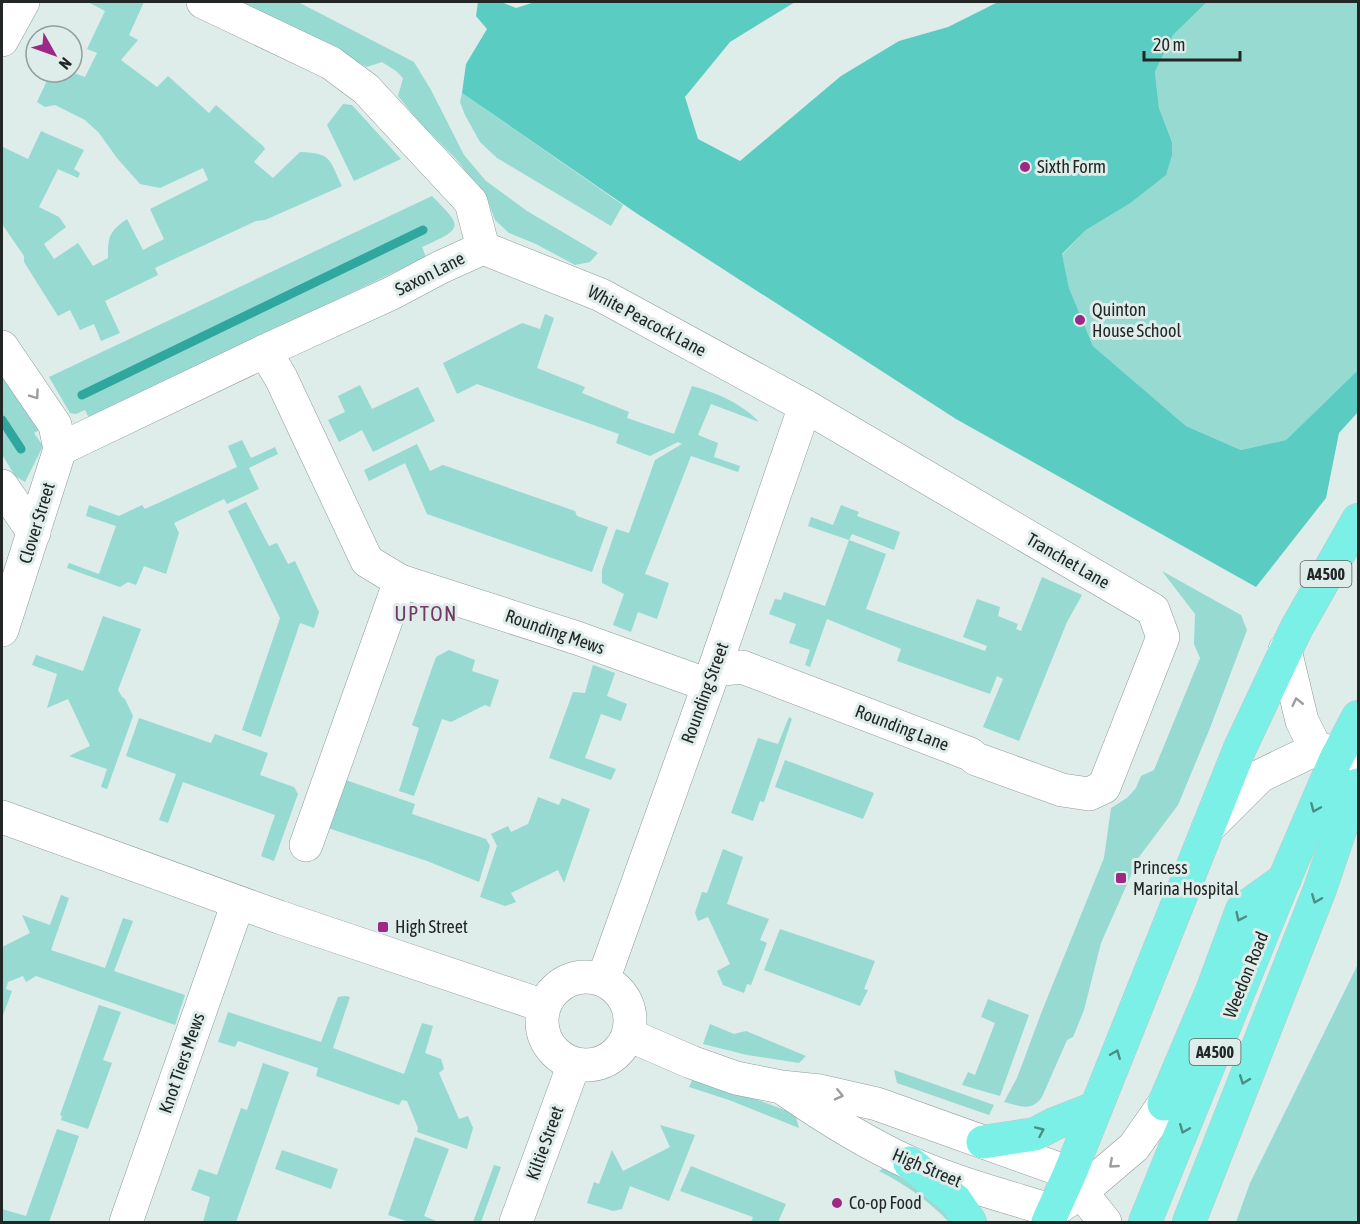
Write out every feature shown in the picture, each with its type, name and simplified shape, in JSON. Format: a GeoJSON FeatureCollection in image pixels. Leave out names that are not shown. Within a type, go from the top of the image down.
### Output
{"type":"FeatureCollection","features":[{"type":"Feature","properties":{"kind":"highway","name":"A4500"},"geometry":{"type":"LineString","coordinates":[[1050,1217],[1075,1183],[1095,1108],[1240,748],[1285,650],[1359,520]]}},
{"type":"Feature","properties":{"kind":"highway","name":"Weedon Road"},"geometry":{"type":"LineString","coordinates":[[1145,1222],[1284,880],[1359,717]]}},
{"type":"Feature","properties":{"kind":"highway","name":"Weedon Road"},"geometry":{"type":"LineString","coordinates":[[1189,1222],[1320,889],[1347,842],[1359,785]]}},
{"type":"Feature","properties":{"kind":"highway"},"geometry":{"type":"LineString","coordinates":[[1164,1104],[1212,991],[1242,910],[1284,880],[1317,852],[1347,842]]}},
{"type":"Feature","properties":{"kind":"highway"},"geometry":{"type":"LineString","coordinates":[[983,1142],[1035,1134],[1095,1108]]}},
{"type":"Feature","properties":{"kind":"highway"},"geometry":{"type":"LineString","coordinates":[[910,1163],[955,1200],[970,1222]]}},
{"type":"Feature","properties":{"kind":"street"},"geometry":{"type":"LineString","coordinates":[[2,40],[23,2]]}},
{"type":"Feature","properties":{"kind":"street","name":"Saxon Lane"},"geometry":{"type":"LineString","coordinates":[[60,449],[483,248],[471,202],[366,89],[331,63],[203,2]]}},
{"type":"Feature","properties":{"kind":"street","name":"White Peacock Lane"},"geometry":{"type":"LineString","coordinates":[[483,248],[601,295],[805,406]]}},
{"type":"Feature","properties":{"kind":"street"},"geometry":{"type":"LineString","coordinates":[[2,347],[56,425],[60,449]]}},
{"type":"Feature","properties":{"kind":"street","name":"Rounding Mews"},"geometry":{"type":"LineString","coordinates":[[265,351],[281,378],[367,561],[400,581],[576,638],[711,678]]}},
{"type":"Feature","properties":{"kind":"street","name":"Rounding Street"},"geometry":{"type":"LineString","coordinates":[[603,980],[805,406]]}},
{"type":"Feature","properties":{"kind":"street","name":"Tranchet Lane"},"geometry":{"type":"LineString","coordinates":[[805,406],[1153,610],[1163,637],[1104,787],[1089,794]]}},
{"type":"Feature","properties":{"kind":"street","name":"Clover Street"},"geometry":{"type":"LineString","coordinates":[[2,630],[60,449]]}},
{"type":"Feature","properties":{"kind":"street"},"geometry":{"type":"LineString","coordinates":[[2,486],[34,532]]}},
{"type":"Feature","properties":{"kind":"street"},"geometry":{"type":"LineString","coordinates":[[306,845],[400,581]]}},
{"type":"Feature","properties":{"kind":"street"},"geometry":{"type":"LineString","coordinates":[[1285,650],[1302,721],[1342,758]]}},
{"type":"Feature","properties":{"kind":"street","name":"Rounding Lane"},"geometry":{"type":"LineString","coordinates":[[711,678],[742,667],[970,754],[976,759],[1062,790],[1089,794]]}},
{"type":"Feature","properties":{"kind":"street"},"geometry":{"type":"LineString","coordinates":[[1208,828],[1260,776],[1342,758]]}},
{"type":"Feature","properties":{"kind":"street"},"geometry":{"type":"LineString","coordinates":[[2,818],[238,903],[544,1006]]}},
{"type":"Feature","properties":{"kind":"street","name":"Knot Tiers Mews"},"geometry":{"type":"LineString","coordinates":[[126,1222],[238,903]]}},
{"type":"Feature","properties":{"kind":"street"},"geometry":{"type":"LineString","coordinates":[[589,976],[603,980],[614,986],[623,996],[629,1008],[631,1022],[629,1035],[617,1052],[601,1063],[587,1066],[574,1064],[561,1058],[550,1048],[543,1035],[541,1020],[544,1006],[556,988],[574,978],[589,976]]}},
{"type":"Feature","properties":{"kind":"street","name":"High Street"},"geometry":{"type":"LineString","coordinates":[[629,1035],[691,1062],[736,1078],[781,1087],[820,1091],[877,1104],[983,1142],[1075,1183]]}},
{"type":"Feature","properties":{"kind":"street","name":"Kiltie Street"},"geometry":{"type":"LineString","coordinates":[[516,1222],[574,1064]]}},
{"type":"Feature","properties":{"kind":"street","name":"High Street"},"geometry":{"type":"LineString","coordinates":[[781,1087],[863,1139],[910,1163],[1050,1217]]}},
{"type":"Feature","properties":{"kind":"street"},"geometry":{"type":"LineString","coordinates":[[1105,1222],[1075,1183],[1134,1147],[1164,1104]]}},
{"type":"Feature","properties":{"kind":"shaded area"},"geometry":{"type":"Polygon","coordinates":[[[88,2],[144,2],[129,35],[138,40],[121,60],[157,87],[168,76],[209,113],[216,105],[263,146],[265,149],[254,162],[273,178],[300,152],[310,153],[328,159],[342,186],[265,220],[256,221],[155,268],[158,275],[105,301],[120,333],[101,341],[94,324],[80,330],[70,310],[58,316],[24,262],[24,256],[2,224],[3,147],[28,159],[41,131],[84,150],[74,169],[80,173],[78,178],[58,169],[39,207],[59,217],[66,227],[44,244],[54,259],[78,243],[93,266],[108,258],[108,244],[111,235],[116,227],[127,219],[143,250],[164,239],[150,209],[208,180],[203,168],[160,188],[140,184],[99,133],[85,120],[55,105],[45,107],[37,102],[45,84],[84,84],[84,77],[97,53],[87,49],[105,11],[88,2]]]}},
{"type":"Feature","properties":{"kind":"shaded area"},"geometry":{"type":"Polygon","coordinates":[[[236,2],[298,2],[414,62],[464,155],[486,181],[527,211],[598,253],[590,262],[575,265],[536,244],[509,233],[495,220],[488,201],[457,160],[420,123],[398,96],[403,78],[396,71],[382,62],[367,67],[236,2]]]}},
{"type":"Feature","properties":{"kind":"shaded area","name":"Quinton House School"},"geometry":{"type":"Polygon","coordinates":[[[478,2],[501,2],[516,8],[535,2],[795,2],[730,42],[685,97],[698,139],[740,161],[841,76],[899,41],[948,27],[998,2],[1207,2],[1173,35],[1155,72],[1159,108],[1172,142],[1172,155],[1166,175],[1129,204],[1086,230],[1062,254],[1069,288],[1093,346],[1186,426],[1241,450],[1286,440],[1358,370],[1358,412],[1339,433],[1326,498],[1256,587],[956,419],[636,213],[462,93],[466,64],[487,29],[476,16],[478,2]]]}},
{"type":"Feature","properties":{"kind":"shaded area"},"geometry":{"type":"Polygon","coordinates":[[[1207,2],[1358,2],[1358,370],[1286,440],[1241,450],[1186,426],[1093,346],[1069,288],[1062,255],[1086,230],[1129,204],[1172,142],[1159,108],[1155,72],[1173,35],[1207,2]]]}},
{"type":"Feature","properties":{"kind":"shaded area"},"geometry":{"type":"Polygon","coordinates":[[[462,93],[623,205],[611,226],[497,158],[480,142],[465,115],[460,102],[462,93]]]}},
{"type":"Feature","properties":{"kind":"shaded area"},"geometry":{"type":"Polygon","coordinates":[[[343,104],[352,105],[401,159],[354,181],[327,125],[343,104]]]}},
{"type":"Feature","properties":{"kind":"shaded area"},"geometry":{"type":"Polygon","coordinates":[[[432,196],[450,215],[454,226],[452,231],[445,236],[422,247],[426,257],[89,418],[85,410],[76,414],[70,413],[49,377],[432,196]]]}},
{"type":"Feature","properties":{"kind":"shaded area"},"geometry":{"type":"Polygon","coordinates":[[[545,314],[554,318],[537,368],[585,387],[582,393],[629,412],[627,418],[674,434],[692,386],[728,400],[759,422],[711,404],[698,435],[718,443],[714,457],[740,466],[738,472],[691,456],[645,574],[669,583],[657,619],[638,612],[631,632],[613,625],[624,594],[602,583],[602,570],[616,529],[629,533],[655,460],[682,444],[678,442],[650,456],[616,443],[619,434],[477,384],[457,394],[443,363],[522,323],[540,329],[545,314]]]}},
{"type":"Feature","properties":{"kind":"shaded area"},"geometry":{"type":"Polygon","coordinates":[[[2,368],[42,428],[34,433],[43,446],[25,482],[15,476],[2,457],[2,368]]]}},
{"type":"Feature","properties":{"kind":"shaded area"},"geometry":{"type":"Polygon","coordinates":[[[360,385],[372,409],[418,387],[435,421],[373,452],[362,430],[339,442],[328,420],[345,412],[338,396],[360,385]]]}},
{"type":"Feature","properties":{"kind":"shaded area"},"geometry":{"type":"Polygon","coordinates":[[[242,440],[251,458],[275,447],[278,454],[249,468],[259,489],[227,504],[224,499],[174,523],[179,533],[166,574],[144,566],[136,585],[128,582],[120,587],[67,568],[69,563],[99,574],[116,526],[86,516],[89,505],[119,516],[142,505],[145,509],[237,467],[228,446],[242,440]]]}},
{"type":"Feature","properties":{"kind":"shaded area"},"geometry":{"type":"Polygon","coordinates":[[[417,444],[430,471],[443,465],[575,511],[577,516],[608,527],[592,572],[427,514],[405,463],[369,481],[364,470],[417,444]]]}},
{"type":"Feature","properties":{"kind":"shaded area"},"geometry":{"type":"Polygon","coordinates":[[[246,502],[269,546],[277,543],[288,564],[295,561],[319,612],[314,628],[300,623],[261,737],[242,730],[280,618],[228,511],[246,502]]]}},
{"type":"Feature","properties":{"kind":"shaded area"},"geometry":{"type":"Polygon","coordinates":[[[841,505],[859,512],[857,516],[900,532],[894,550],[852,534],[849,540],[808,526],[811,517],[833,525],[841,505]]]}},
{"type":"Feature","properties":{"kind":"shaded area"},"geometry":{"type":"Polygon","coordinates":[[[849,540],[886,554],[866,609],[985,651],[987,646],[963,637],[977,599],[1000,607],[998,616],[1018,624],[1016,629],[1021,631],[1042,577],[1082,595],[1067,622],[1019,741],[983,727],[1003,679],[997,676],[990,694],[897,661],[901,649],[827,619],[810,667],[805,665],[810,650],[789,643],[796,624],[769,614],[775,599],[781,600],[784,592],[825,606],[849,540]]]}},
{"type":"Feature","properties":{"kind":"shaded area"},"geometry":{"type":"Polygon","coordinates":[[[1162,571],[1241,615],[1247,630],[1178,805],[1139,857],[1101,943],[1084,1010],[1073,1037],[1067,1040],[1038,1102],[1025,1107],[1004,1102],[1017,1078],[1104,858],[1111,808],[1127,798],[1136,788],[1141,776],[1154,770],[1200,658],[1194,644],[1195,614],[1162,571]]]}},
{"type":"Feature","properties":{"kind":"shaded area"},"geometry":{"type":"Polygon","coordinates":[[[103,616],[141,629],[118,690],[133,716],[107,789],[101,787],[107,769],[69,756],[90,746],[68,699],[47,708],[57,674],[32,665],[36,655],[83,671],[103,616]]]}},
{"type":"Feature","properties":{"kind":"shaded area"},"geometry":{"type":"Polygon","coordinates":[[[449,650],[475,660],[472,671],[499,680],[490,707],[485,705],[451,722],[442,719],[414,796],[399,791],[419,728],[412,725],[436,657],[449,650]]]}},
{"type":"Feature","properties":{"kind":"shaded area"},"geometry":{"type":"Polygon","coordinates":[[[593,665],[615,673],[607,696],[627,704],[621,721],[601,714],[585,758],[616,769],[611,780],[549,758],[573,692],[585,693],[593,665]]]}},
{"type":"Feature","properties":{"kind":"shaded area"},"geometry":{"type":"Polygon","coordinates":[[[789,717],[792,719],[764,802],[760,801],[753,821],[731,813],[758,738],[778,744],[789,717]]]}},
{"type":"Feature","properties":{"kind":"shaded area"},"geometry":{"type":"Polygon","coordinates":[[[139,718],[211,743],[215,734],[268,753],[260,775],[294,787],[298,794],[274,861],[261,856],[275,815],[183,782],[168,823],[159,820],[176,774],[126,756],[139,718]]]}},
{"type":"Feature","properties":{"kind":"shaded area"},"geometry":{"type":"Polygon","coordinates":[[[785,760],[874,793],[863,819],[775,787],[785,760]]]}},
{"type":"Feature","properties":{"kind":"shaded area"},"geometry":{"type":"Polygon","coordinates":[[[340,778],[415,804],[412,814],[486,839],[490,846],[479,882],[427,861],[322,826],[340,778]]]}},
{"type":"Feature","properties":{"kind":"shaded area"},"geometry":{"type":"Polygon","coordinates":[[[538,797],[559,805],[562,798],[590,809],[564,883],[558,870],[511,893],[516,902],[505,906],[480,897],[497,846],[491,834],[508,826],[511,832],[528,824],[538,797]]]}},
{"type":"Feature","properties":{"kind":"shaded area"},"geometry":{"type":"Polygon","coordinates":[[[723,849],[743,857],[727,904],[769,919],[760,940],[767,943],[751,985],[747,984],[744,993],[723,985],[717,971],[730,964],[708,917],[698,921],[695,913],[702,892],[707,893],[723,849]]]}},
{"type":"Feature","properties":{"kind":"shaded area"},"geometry":{"type":"Polygon","coordinates":[[[61,895],[69,898],[51,950],[105,968],[123,918],[133,921],[114,971],[185,995],[175,1025],[36,976],[26,982],[23,976],[8,982],[6,989],[12,991],[2,1018],[2,947],[30,933],[22,915],[50,925],[61,895]]]}},
{"type":"Feature","properties":{"kind":"shaded area"},"geometry":{"type":"Polygon","coordinates":[[[780,929],[875,961],[864,989],[868,990],[860,1006],[764,970],[780,929]]]}},
{"type":"Feature","properties":{"kind":"shaded area"},"geometry":{"type":"Polygon","coordinates":[[[1358,964],[1358,1222],[1236,1222],[1250,1183],[1358,964]]]}},
{"type":"Feature","properties":{"kind":"shaded area"},"geometry":{"type":"Polygon","coordinates":[[[338,997],[350,997],[333,1048],[404,1074],[422,1023],[433,1026],[425,1053],[441,1059],[444,1069],[439,1073],[459,1119],[468,1116],[473,1128],[467,1149],[417,1132],[418,1128],[407,1101],[402,1100],[399,1105],[316,1076],[318,1068],[238,1041],[235,1047],[218,1042],[228,1012],[321,1042],[338,997]]]}},
{"type":"Feature","properties":{"kind":"shaded area"},"geometry":{"type":"Polygon","coordinates":[[[988,999],[1029,1015],[1000,1096],[962,1085],[968,1072],[975,1075],[995,1023],[981,1017],[988,999]]]}},
{"type":"Feature","properties":{"kind":"shaded area"},"geometry":{"type":"Polygon","coordinates":[[[99,1005],[121,1012],[103,1060],[112,1063],[88,1129],[61,1120],[60,1115],[99,1005]]]}},
{"type":"Feature","properties":{"kind":"shaded area"},"geometry":{"type":"Polygon","coordinates":[[[710,1024],[734,1034],[746,1031],[806,1056],[799,1063],[747,1055],[703,1044],[710,1024]]]}},
{"type":"Feature","properties":{"kind":"shaded area"},"geometry":{"type":"Polygon","coordinates":[[[263,1063],[289,1072],[236,1222],[203,1222],[210,1197],[191,1190],[199,1169],[217,1175],[241,1108],[247,1110],[263,1063]]]}},
{"type":"Feature","properties":{"kind":"shaded area"},"geometry":{"type":"Polygon","coordinates":[[[894,1070],[994,1105],[989,1115],[897,1083],[894,1070]]]}},
{"type":"Feature","properties":{"kind":"shaded area"},"geometry":{"type":"Polygon","coordinates":[[[694,1076],[795,1114],[799,1128],[689,1087],[694,1076]]]}},
{"type":"Feature","properties":{"kind":"shaded area"},"geometry":{"type":"Polygon","coordinates":[[[660,1125],[695,1135],[669,1201],[630,1186],[622,1209],[613,1211],[587,1203],[594,1182],[599,1184],[612,1150],[623,1171],[670,1147],[660,1125]]]}},
{"type":"Feature","properties":{"kind":"shaded area"},"geometry":{"type":"Polygon","coordinates":[[[57,1129],[79,1136],[49,1222],[2,1222],[2,1209],[26,1216],[57,1129]]]}},
{"type":"Feature","properties":{"kind":"shaded area"},"geometry":{"type":"Polygon","coordinates":[[[415,1137],[449,1149],[424,1216],[439,1222],[409,1222],[388,1215],[415,1137]]]}},
{"type":"Feature","properties":{"kind":"shaded area"},"geometry":{"type":"Polygon","coordinates":[[[282,1150],[338,1169],[331,1189],[275,1169],[282,1150]]]}},
{"type":"Feature","properties":{"kind":"shaded area"},"geometry":{"type":"Polygon","coordinates":[[[892,1163],[958,1222],[949,1222],[916,1194],[879,1171],[892,1163]]]}},
{"type":"Feature","properties":{"kind":"shaded area"},"geometry":{"type":"Polygon","coordinates":[[[494,1165],[501,1167],[481,1222],[473,1222],[494,1165]]]}},
{"type":"Feature","properties":{"kind":"shaded area"},"geometry":{"type":"Polygon","coordinates":[[[691,1166],[786,1204],[778,1222],[751,1222],[753,1217],[680,1191],[691,1166]]]}},
{"type":"Feature","properties":{"kind":"waterway"},"geometry":{"type":"LineString","coordinates":[[82,395],[423,230]]}},
{"type":"Feature","properties":{"kind":"waterway"},"geometry":{"type":"LineString","coordinates":[[2,420],[21,449]]}},
{"type":"Feature","properties":{"kind":"place","name":"Sixth Form"},"geometry":{"type":"Point","coordinates":[1025,167]}},
{"type":"Feature","properties":{"kind":"place","name":"Quinton House School"},"geometry":{"type":"Point","coordinates":[1080,320]}},
{"type":"Feature","properties":{"kind":"place","name":"Princess Marina Hospital"},"geometry":{"type":"Point","coordinates":[1121,878]}},
{"type":"Feature","properties":{"kind":"place","name":"High Street"},"geometry":{"type":"Point","coordinates":[383,927]}},
{"type":"Feature","properties":{"kind":"place","name":"Co-op Food"},"geometry":{"type":"Point","coordinates":[837,1203]}},
{"type":"Feature","properties":{"kind":"district","name":"UPTON"},"geometry":{"type":"Point","coordinates":[426,614]}}]}
